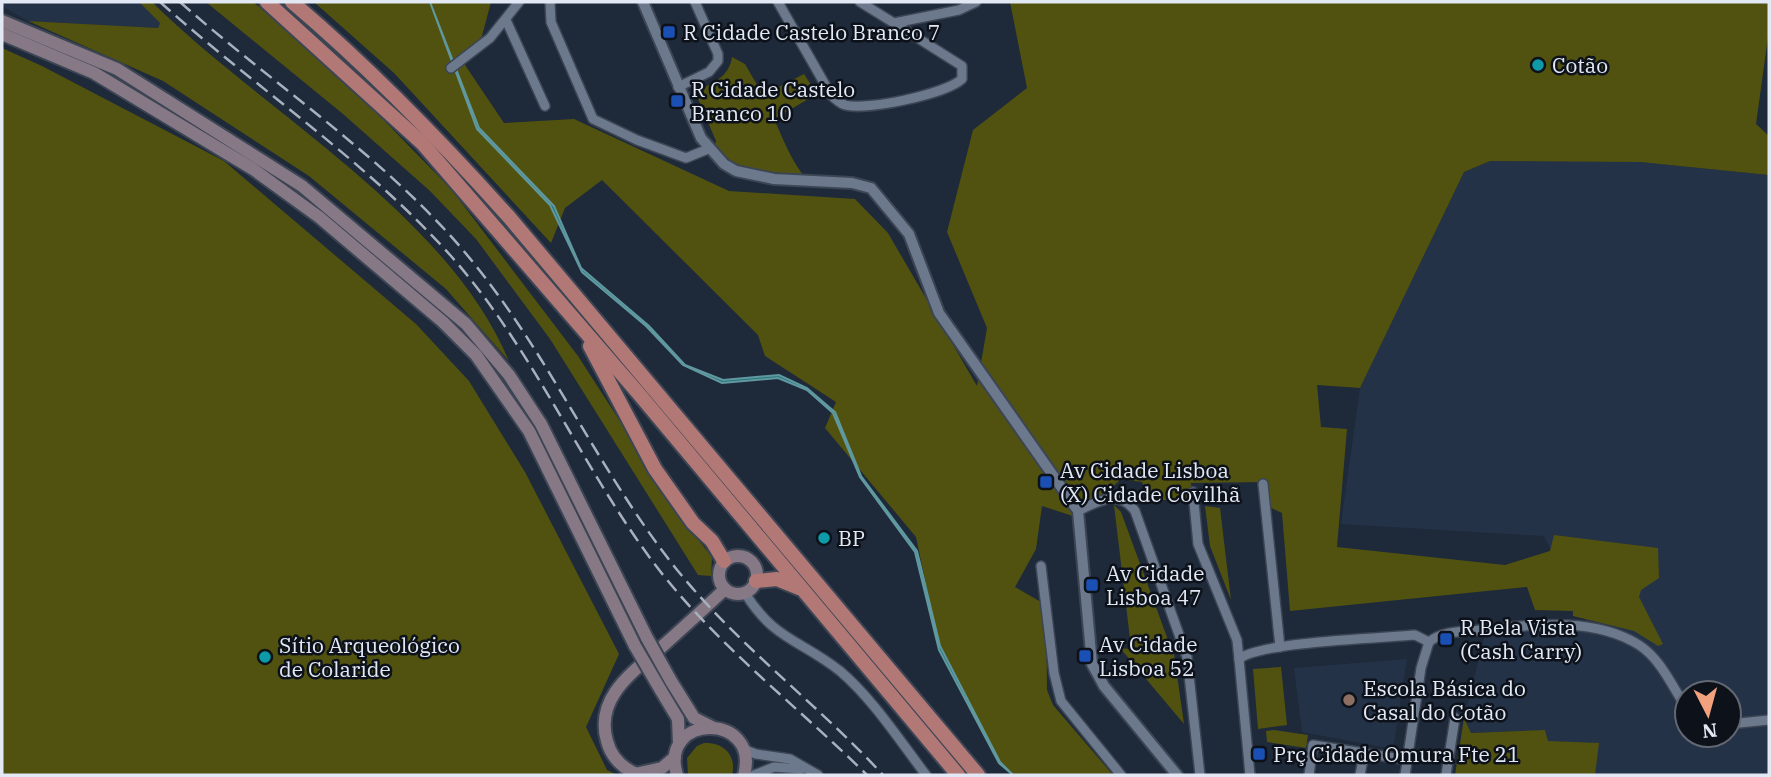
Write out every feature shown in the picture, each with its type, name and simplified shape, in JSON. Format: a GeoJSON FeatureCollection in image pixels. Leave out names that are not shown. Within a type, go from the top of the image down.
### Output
{"type":"FeatureCollection","features":[{"type":"Feature","properties":{"kind":"highway"},"geometry":{"type":"LineString","coordinates":[[267,2],[422,143],[580,326],[958,775]]}},
{"type":"Feature","properties":{"kind":"highway"},"geometry":{"type":"LineString","coordinates":[[292,2],[360,61],[435,134],[978,775]]}},
{"type":"Feature","properties":{"kind":"highway"},"geometry":{"type":"LineString","coordinates":[[580,326],[654,469],[693,523],[712,541],[724,561]]}},
{"type":"Feature","properties":{"kind":"highway"},"geometry":{"type":"LineString","coordinates":[[756,581],[777,579],[803,589]]}},
{"type":"Feature","properties":{"kind":"main road"},"geometry":{"type":"LineString","coordinates":[[2,21],[117,69],[302,186],[466,324],[509,375],[541,424],[671,681],[694,718],[731,734],[743,749],[746,762],[744,775]]}},
{"type":"Feature","properties":{"kind":"main road"},"geometry":{"type":"LineString","coordinates":[[2,34],[94,74],[253,169],[319,217],[443,321],[476,355],[529,431],[635,646],[678,719],[679,744],[675,757],[677,775]]}},
{"type":"Feature","properties":{"kind":"main road"},"geometry":{"type":"LineString","coordinates":[[735,555],[748,558],[756,568],[756,581],[745,593],[735,594],[726,589],[719,579],[724,561],[735,555]]}},
{"type":"Feature","properties":{"kind":"main road"},"geometry":{"type":"LineString","coordinates":[[675,757],[662,768],[637,775],[621,764],[608,747],[605,726],[609,704],[620,685],[637,666],[726,589]]}},
{"type":"Feature","properties":{"kind":"main road"},"geometry":{"type":"LineString","coordinates":[[679,744],[694,731],[712,727]]}},
{"type":"Feature","properties":{"kind":"street"},"geometry":{"type":"LineString","coordinates":[[451,68],[490,38],[519,2]]}},
{"type":"Feature","properties":{"kind":"street"},"geometry":{"type":"LineString","coordinates":[[550,2],[551,22],[593,119],[601,125],[686,158],[708,149]]}},
{"type":"Feature","properties":{"kind":"street"},"geometry":{"type":"LineString","coordinates":[[643,2],[678,87],[708,149],[736,171],[774,179],[852,183],[871,188],[909,234],[939,313],[963,351],[1078,511],[1092,664],[1104,686],[1177,775]]}},
{"type":"Feature","properties":{"kind":"street"},"geometry":{"type":"LineString","coordinates":[[678,87],[709,72],[718,61],[718,54],[695,2]]}},
{"type":"Feature","properties":{"kind":"street"},"geometry":{"type":"LineString","coordinates":[[778,2],[831,95],[843,104],[865,105],[928,94],[946,89],[962,79],[962,66],[860,2]]}},
{"type":"Feature","properties":{"kind":"street"},"geometry":{"type":"LineString","coordinates":[[894,23],[959,10],[976,2]]}},
{"type":"Feature","properties":{"kind":"street"},"geometry":{"type":"LineString","coordinates":[[506,20],[545,106]]}},
{"type":"Feature","properties":{"kind":"street"},"geometry":{"type":"LineString","coordinates":[[1263,484],[1280,647]]}},
{"type":"Feature","properties":{"kind":"street"},"geometry":{"type":"LineString","coordinates":[[1193,492],[1198,544],[1237,640],[1250,775]]}},
{"type":"Feature","properties":{"kind":"street"},"geometry":{"type":"LineString","coordinates":[[1078,511],[1112,497],[1124,501],[1135,511],[1187,657],[1200,775]]}},
{"type":"Feature","properties":{"kind":"street"},"geometry":{"type":"LineString","coordinates":[[1041,566],[1060,701],[1121,775]]}},
{"type":"Feature","properties":{"kind":"street"},"geometry":{"type":"LineString","coordinates":[[745,593],[759,616],[773,628],[840,671],[926,775]]}},
{"type":"Feature","properties":{"kind":"street"},"geometry":{"type":"LineString","coordinates":[[1405,775],[1421,668],[1429,642],[1447,633],[1527,625],[1575,626],[1610,633],[1627,638],[1652,656],[1673,688]]}},
{"type":"Feature","properties":{"kind":"street"},"geometry":{"type":"LineString","coordinates":[[1239,659],[1245,654],[1280,647],[1415,635],[1429,642]]}},
{"type":"Feature","properties":{"kind":"street"},"geometry":{"type":"LineString","coordinates":[[1446,775],[1455,718]]}},
{"type":"Feature","properties":{"kind":"street"},"geometry":{"type":"LineString","coordinates":[[1743,723],[1769,720]]}},
{"type":"Feature","properties":{"kind":"street"},"geometry":{"type":"LineString","coordinates":[[1308,775],[1313,745],[1408,760]]}},
{"type":"Feature","properties":{"kind":"street"},"geometry":{"type":"LineString","coordinates":[[743,749],[756,754],[790,758],[814,773]]}},
{"type":"Feature","properties":{"kind":"street"},"geometry":{"type":"LineString","coordinates":[[1360,775],[1364,754]]}},
{"type":"Feature","properties":{"kind":"street"},"geometry":{"type":"LineString","coordinates":[[754,775],[774,767],[814,773]]}},
{"type":"Feature","properties":{"kind":"shaded area"},"geometry":{"type":"Polygon","coordinates":[[[2,2],[139,2],[160,23],[158,28],[28,21],[2,6],[2,2]]]}},
{"type":"Feature","properties":{"kind":"shaded area"},"geometry":{"type":"Polygon","coordinates":[[[139,2],[152,2],[197,43],[349,167],[398,211],[443,258],[480,308],[509,361],[446,289],[309,176],[163,81],[28,21],[158,28],[160,23],[139,2]]]}},
{"type":"Feature","properties":{"kind":"shaded area"},"geometry":{"type":"Polygon","coordinates":[[[206,2],[253,2],[320,55],[451,189],[578,356],[688,527],[712,557],[711,576],[698,575],[550,339],[476,239],[430,191],[343,114],[206,2]]]}},
{"type":"Feature","properties":{"kind":"shaded area"},"geometry":{"type":"Polygon","coordinates":[[[314,2],[491,2],[478,51],[463,62],[504,123],[574,119],[729,191],[855,199],[888,233],[977,386],[987,328],[947,232],[973,130],[1027,88],[1010,2],[1769,2],[1769,30],[1756,124],[1769,136],[1769,175],[1640,162],[1490,161],[1464,172],[1360,388],[1317,385],[1321,427],[1347,429],[1337,547],[1505,565],[1550,551],[1554,535],[1658,548],[1659,578],[1641,590],[1639,597],[1663,644],[1658,646],[1634,631],[1573,616],[1573,611],[1535,610],[1527,587],[1290,611],[1282,513],[1267,506],[1266,482],[1191,483],[1194,503],[1179,499],[1177,504],[1175,500],[1148,500],[1142,482],[1121,479],[1079,518],[1042,506],[1036,549],[1015,587],[1046,605],[1047,690],[1053,705],[1113,775],[1012,775],[1000,762],[938,641],[916,537],[825,428],[836,402],[765,356],[758,335],[602,180],[565,208],[551,243],[394,73],[314,2]]]}},
{"type":"Feature","properties":{"kind":"shaded area"},"geometry":{"type":"Polygon","coordinates":[[[430,2],[479,128],[554,206],[581,268],[649,326],[685,365],[723,380],[779,375],[807,388],[835,412],[861,476],[917,551],[940,646],[1000,762],[1013,775],[999,763],[939,650],[915,552],[860,477],[833,413],[807,390],[778,378],[722,383],[683,365],[646,326],[582,272],[550,205],[477,129],[430,2]]]}},
{"type":"Feature","properties":{"kind":"shaded area"},"geometry":{"type":"Polygon","coordinates":[[[2,48],[42,66],[224,161],[416,324],[469,381],[525,472],[619,654],[586,727],[607,770],[617,775],[2,775],[2,48]]]}},
{"type":"Feature","properties":{"kind":"shaded area"},"geometry":{"type":"Polygon","coordinates":[[[732,57],[745,64],[763,95],[804,74],[817,94],[774,119],[806,179],[739,168],[714,149],[716,141],[695,92],[723,75],[732,57]]]}},
{"type":"Feature","properties":{"kind":"shaded area"},"geometry":{"type":"Polygon","coordinates":[[[1490,161],[1640,162],[1769,175],[1769,775],[1594,775],[1583,743],[1548,741],[1545,730],[1471,733],[1464,718],[1485,634],[1544,628],[1592,633],[1544,536],[1341,524],[1360,388],[1464,172],[1490,161]]]}},
{"type":"Feature","properties":{"kind":"shaded area"},"geometry":{"type":"Polygon","coordinates":[[[1114,505],[1121,512],[1171,648],[1131,647],[1114,505]]]}},
{"type":"Feature","properties":{"kind":"shaded area"},"geometry":{"type":"Polygon","coordinates":[[[1205,506],[1220,508],[1231,600],[1210,546],[1205,506]]]}},
{"type":"Feature","properties":{"kind":"shaded area"},"geometry":{"type":"Polygon","coordinates":[[[1120,648],[1174,654],[1184,724],[1120,648]]]}},
{"type":"Feature","properties":{"kind":"shaded area","name":"Escola Básica do Casal do Cotão"},"geometry":{"type":"Polygon","coordinates":[[[1407,659],[1393,749],[1302,732],[1294,668],[1407,659]]]}},
{"type":"Feature","properties":{"kind":"shaded area"},"geometry":{"type":"Polygon","coordinates":[[[1281,667],[1287,725],[1258,729],[1253,669],[1281,667]]]}},
{"type":"Feature","properties":{"kind":"shaded area"},"geometry":{"type":"Polygon","coordinates":[[[1464,718],[1471,733],[1545,730],[1548,741],[1599,743],[1595,775],[1455,775],[1464,718]]]}},
{"type":"Feature","properties":{"kind":"shaded area"},"geometry":{"type":"Polygon","coordinates":[[[1266,731],[1308,735],[1306,748],[1267,742],[1266,731]]]}},
{"type":"Feature","properties":{"kind":"shaded area"},"geometry":{"type":"Polygon","coordinates":[[[704,743],[718,745],[727,751],[733,762],[732,775],[688,775],[687,758],[697,746],[704,743]]]}},
{"type":"Feature","properties":{"kind":"railway"},"geometry":{"type":"LineString","coordinates":[[160,2],[383,188],[451,256],[507,329],[602,486],[653,562],[729,646],[867,775]]}},
{"type":"Feature","properties":{"kind":"railway"},"geometry":{"type":"LineString","coordinates":[[180,2],[385,171],[448,233],[509,311],[638,517],[667,557],[718,616],[883,775]]}},
{"type":"Feature","properties":{"kind":"place","name":"R Cidade Castelo Branco 7"},"geometry":{"type":"Point","coordinates":[669,32]}},
{"type":"Feature","properties":{"kind":"place","name":"Cotão"},"geometry":{"type":"Point","coordinates":[1538,65]}},
{"type":"Feature","properties":{"kind":"place","name":"R Cidade Castelo Branco 10"},"geometry":{"type":"Point","coordinates":[677,101]}},
{"type":"Feature","properties":{"kind":"place","name":"Av Cidade Lisboa (X) Cidade Covilhã"},"geometry":{"type":"Point","coordinates":[1046,482]}},
{"type":"Feature","properties":{"kind":"place","name":"BP"},"geometry":{"type":"Point","coordinates":[824,538]}},
{"type":"Feature","properties":{"kind":"place","name":"Av Cidade Lisboa 47"},"geometry":{"type":"Point","coordinates":[1092,585]}},
{"type":"Feature","properties":{"kind":"place","name":"R Bela Vista (Cash Carry)"},"geometry":{"type":"Point","coordinates":[1446,639]}},
{"type":"Feature","properties":{"kind":"place","name":"Av Cidade Lisboa 52"},"geometry":{"type":"Point","coordinates":[1085,656]}},
{"type":"Feature","properties":{"kind":"place","name":"Sítio Arqueológico de Colaride"},"geometry":{"type":"Point","coordinates":[265,657]}},
{"type":"Feature","properties":{"kind":"place","name":"Escola Básica do Casal do Cotão"},"geometry":{"type":"Point","coordinates":[1349,700]}},
{"type":"Feature","properties":{"kind":"place","name":"Prç Cidade Omura Fte 21"},"geometry":{"type":"Point","coordinates":[1259,754]}}]}
